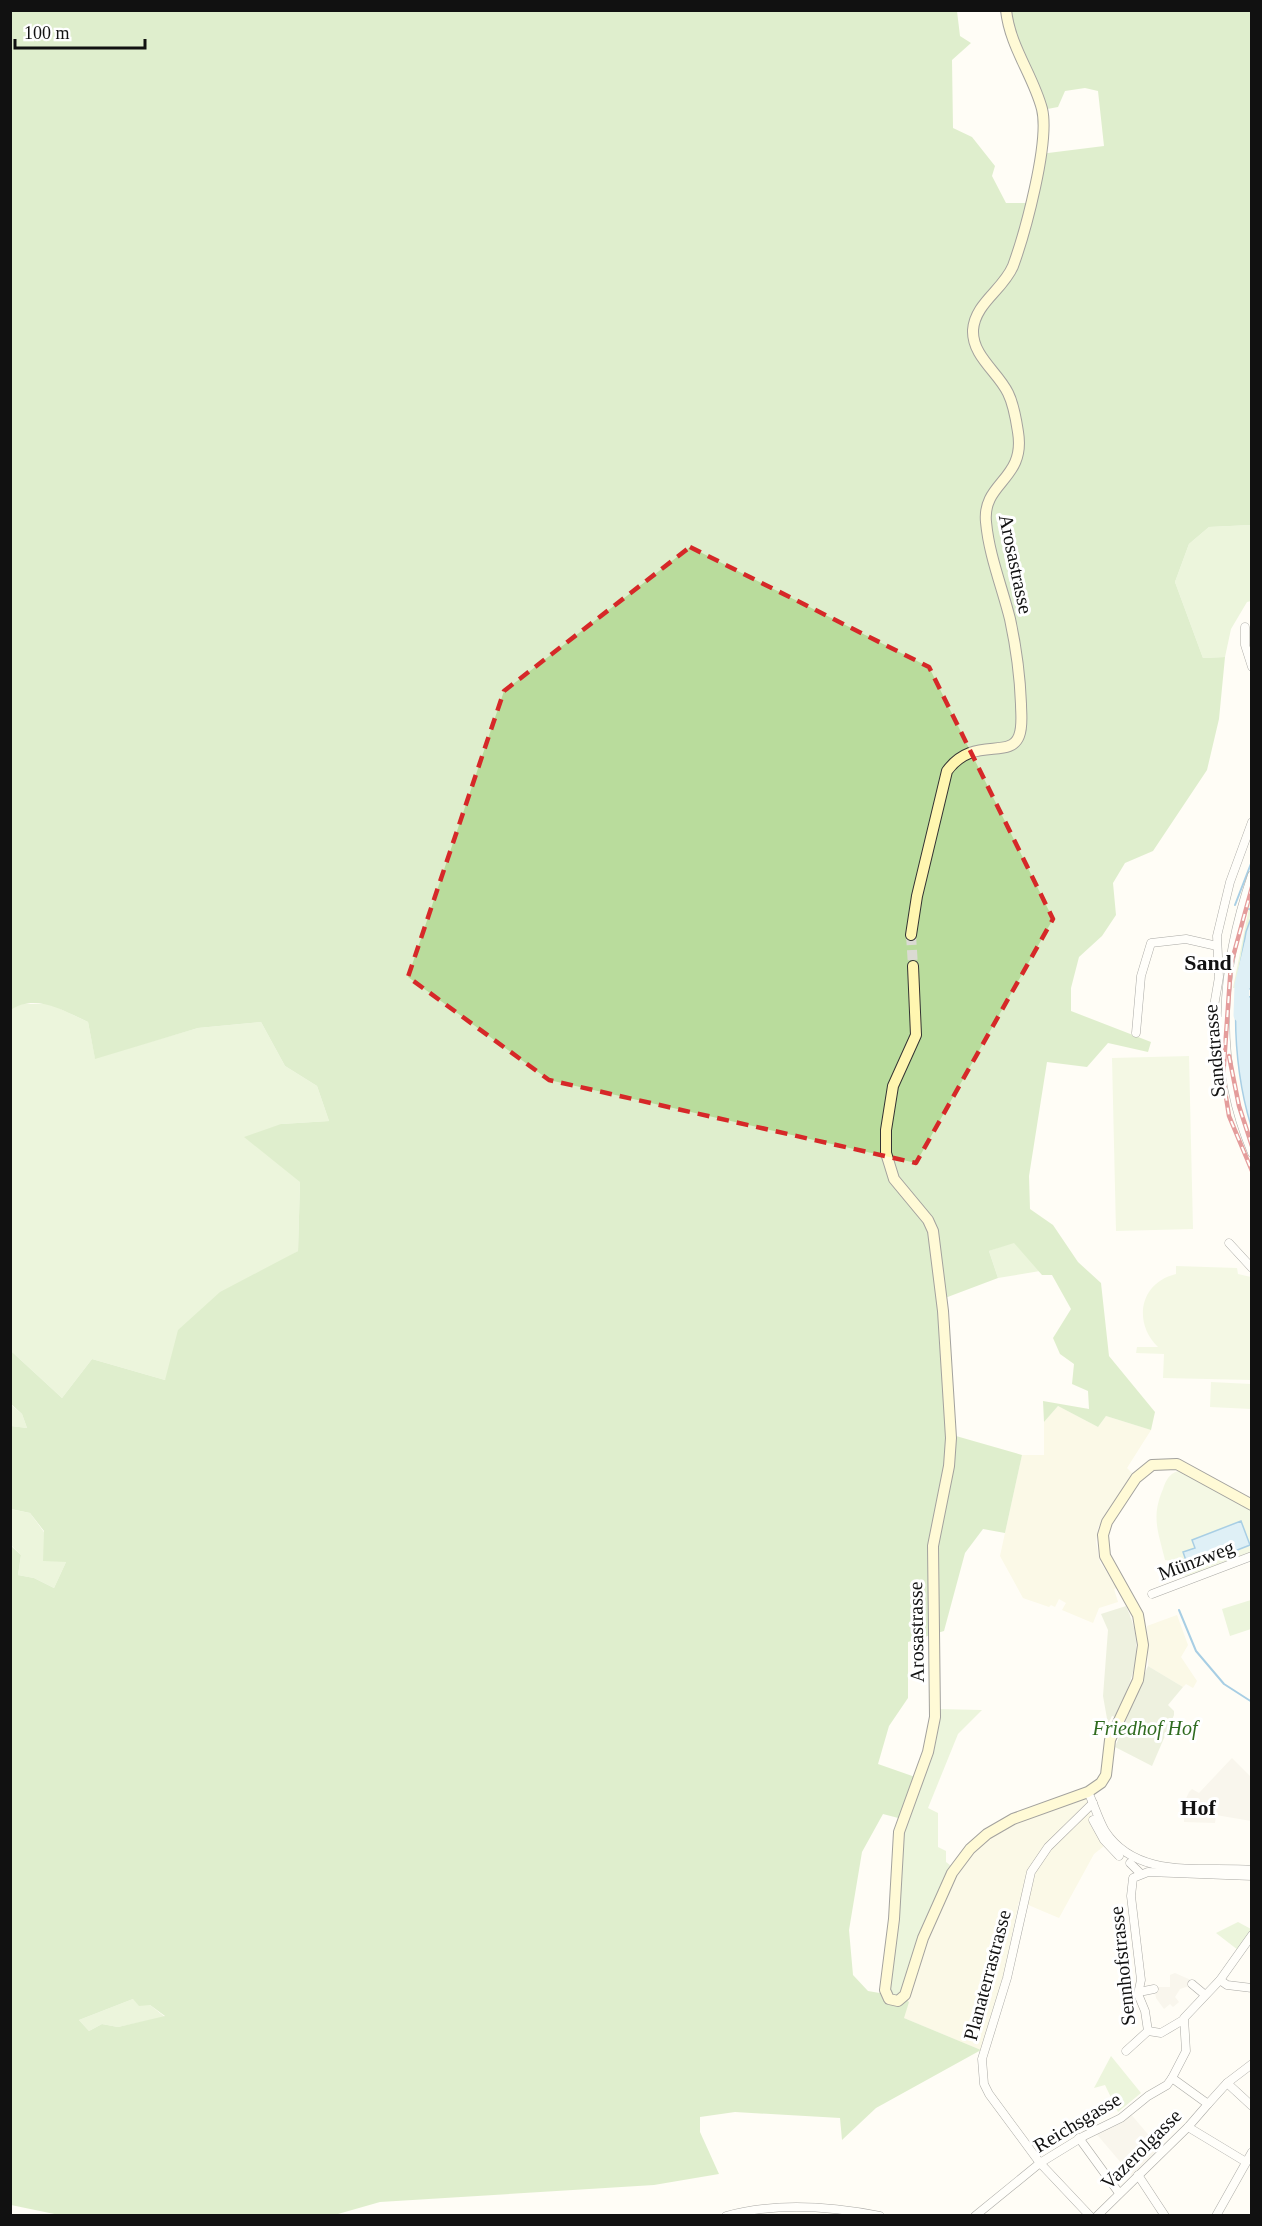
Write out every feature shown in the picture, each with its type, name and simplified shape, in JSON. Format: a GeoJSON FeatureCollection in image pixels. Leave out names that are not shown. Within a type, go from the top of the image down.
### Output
{"type":"FeatureCollection","features":[{"type":"Feature","properties":{"kind":"main road","name":"Arosastrasse"},"geometry":{"type":"LineString","coordinates":[[911,934],[916,896],[947,771],[957,759],[971,750],[1010,747],[1016,742],[1021,729],[1020,682],[1014,640],[986,519],[990,497],[1018,461],[1019,442],[1007,392],[977,349],[974,337],[974,323],[984,305],[1006,280],[1013,266],[1044,133],[1039,101],[1016,48],[1006,10]]}},
{"type":"Feature","properties":{"kind":"main road","name":"Arosastrasse"},"geometry":{"type":"LineString","coordinates":[[913,966],[916,1035],[893,1086],[886,1130],[886,1153],[894,1179],[928,1220],[933,1231],[942,1311],[951,1448],[933,1546],[936,1621],[934,1724],[928,1752],[898,1832],[894,1929],[885,1990],[888,1999],[898,2001],[905,1995],[923,1938],[952,1873],[973,1845],[1022,1814],[1088,1792]]}},
{"type":"Feature","properties":{"kind":"main road"},"geometry":{"type":"LineString","coordinates":[[1088,1792],[1103,1780],[1108,1765],[1112,1736],[1138,1680],[1143,1645],[1135,1607],[1105,1556],[1102,1542],[1107,1522],[1140,1474],[1148,1467],[1160,1463],[1183,1466],[1251,1505]]}},
{"type":"Feature","properties":{"kind":"street"},"geometry":{"type":"LineString","coordinates":[[1245,627],[1244,637],[1251,667]]}},
{"type":"Feature","properties":{"kind":"street"},"geometry":{"type":"LineString","coordinates":[[1225,1022],[1218,1020],[1213,1013],[1219,977],[1217,946],[1226,899],[1251,822]]}},
{"type":"Feature","properties":{"kind":"street","name":"Sandstrasse"},"geometry":{"type":"LineString","coordinates":[[1251,875],[1234,930],[1227,981],[1225,1022],[1233,1092],[1251,1153]]}},
{"type":"Feature","properties":{"kind":"street"},"geometry":{"type":"LineString","coordinates":[[1136,1033],[1141,976],[1151,942],[1186,939],[1217,946]]}},
{"type":"Feature","properties":{"kind":"street"},"geometry":{"type":"LineString","coordinates":[[1229,1243],[1251,1268]]}},
{"type":"Feature","properties":{"kind":"street","name":"Münzweg"},"geometry":{"type":"LineString","coordinates":[[1152,1594],[1251,1556]]}},
{"type":"Feature","properties":{"kind":"street"},"geometry":{"type":"LineString","coordinates":[[1088,1792],[1112,1840],[1142,1862],[1168,1868],[1251,1870]]}},
{"type":"Feature","properties":{"kind":"street","name":"Planaterrastrasse"},"geometry":{"type":"LineString","coordinates":[[1090,2216],[1040,2163],[986,2089],[982,2059],[1007,1978],[1031,1872],[1048,1847],[1093,1803]]}},
{"type":"Feature","properties":{"kind":"street"},"geometry":{"type":"LineString","coordinates":[[1093,1820],[1104,1840],[1119,1856]]}},
{"type":"Feature","properties":{"kind":"street"},"geometry":{"type":"LineString","coordinates":[[1130,1863],[1140,1873],[1251,1876]]}},
{"type":"Feature","properties":{"kind":"street","name":"Sennhofstrasse"},"geometry":{"type":"LineString","coordinates":[[1126,2051],[1148,2031],[1138,1992],[1141,1980],[1131,1890],[1133,1878],[1140,1873]]}},
{"type":"Feature","properties":{"kind":"street"},"geometry":{"type":"LineString","coordinates":[[1148,2031],[1161,2032],[1183,2020],[1204,1994],[1220,1980],[1251,1935]]}},
{"type":"Feature","properties":{"kind":"street"},"geometry":{"type":"LineString","coordinates":[[1220,1980],[1227,1985],[1251,1988]]}},
{"type":"Feature","properties":{"kind":"street"},"geometry":{"type":"LineString","coordinates":[[1192,1984],[1204,1994]]}},
{"type":"Feature","properties":{"kind":"street"},"geometry":{"type":"LineString","coordinates":[[1138,1992],[1154,1989]]}},
{"type":"Feature","properties":{"kind":"street","name":"Reichsgasse"},"geometry":{"type":"LineString","coordinates":[[975,2216],[1040,2163],[1079,2139],[1121,2118],[1148,2096],[1167,2085],[1186,2051],[1183,2020]]}},
{"type":"Feature","properties":{"kind":"street"},"geometry":{"type":"LineString","coordinates":[[1172,2078],[1208,2104],[1227,2083],[1251,2064]]}},
{"type":"Feature","properties":{"kind":"street"},"geometry":{"type":"LineString","coordinates":[[1227,2083],[1251,2106]]}},
{"type":"Feature","properties":{"kind":"street","name":"Vazerolgasse"},"geometry":{"type":"LineString","coordinates":[[1096,2216],[1188,2127],[1208,2104]]}},
{"type":"Feature","properties":{"kind":"street"},"geometry":{"type":"LineString","coordinates":[[1188,2127],[1246,2162]]}},
{"type":"Feature","properties":{"kind":"street"},"geometry":{"type":"LineString","coordinates":[[1079,2139],[1119,2193]]}},
{"type":"Feature","properties":{"kind":"street"},"geometry":{"type":"LineString","coordinates":[[1216,2216],[1251,2152]]}},
{"type":"Feature","properties":{"kind":"street"},"geometry":{"type":"LineString","coordinates":[[1138,2175],[1165,2216]]}},
{"type":"Feature","properties":{"kind":"street"},"geometry":{"type":"LineString","coordinates":[[726,2216],[775,2208],[839,2208],[880,2216]]}},
{"type":"Feature","properties":{"kind":"highlighted area"},"geometry":{"type":"Polygon","coordinates":[[[690,547],[929,667],[1053,919],[916,1163],[549,1080],[408,977],[504,691],[690,547]]]}},
{"type":"Feature","properties":{"kind":"shaded area"},"geometry":{"type":"Polygon","coordinates":[[[1058,1406],[1098,1427],[1106,1416],[1151,1430],[1127,1468],[1132,1473],[1098,1528],[1096,1542],[1100,1562],[1117,1588],[1114,1589],[1118,1602],[1099,1608],[1093,1623],[1062,1610],[1066,1603],[1059,1599],[1055,1607],[1051,1605],[1049,1607],[1023,1598],[1000,1556],[1022,1455],[1044,1455],[1044,1422],[1058,1406]]]}},
{"type":"Feature","properties":{"kind":"shaded area"},"geometry":{"type":"Polygon","coordinates":[[[1177,1615],[1188,1645],[1181,1657],[1197,1681],[1193,1688],[1186,1684],[1183,1687],[1148,1666],[1147,1626],[1177,1615]]]}},
{"type":"Feature","properties":{"kind":"shaded area","name":"Hof"},"geometry":{"type":"Polygon","coordinates":[[[1232,1758],[1251,1777],[1251,1821],[1216,1815],[1215,1823],[1184,1822],[1184,1803],[1189,1792],[1192,1789],[1199,1793],[1232,1758]]]}},
{"type":"Feature","properties":{"kind":"shaded area"},"geometry":{"type":"Polygon","coordinates":[[[1088,1792],[1093,1803],[1090,1814],[1093,1829],[1104,1846],[1094,1854],[1059,1918],[1019,1901],[1003,1978],[981,2050],[904,2018],[903,1997],[949,1880],[987,1834],[1088,1792]]]}},
{"type":"Feature","properties":{"kind":"shaded area"},"geometry":{"type":"Polygon","coordinates":[[[1175,1973],[1193,1981],[1192,1985],[1180,1989],[1175,1997],[1179,2002],[1173,2007],[1170,2004],[1164,2009],[1156,1998],[1154,1987],[1170,1987],[1170,1975],[1175,1973]]]}},
{"type":"Feature","properties":{"kind":"shaded area"},"geometry":{"type":"Polygon","coordinates":[[[1129,2112],[1163,2152],[1134,2178],[1094,2131],[1129,2112]]]}},
{"type":"Feature","properties":{"kind":"green space"},"geometry":{"type":"Polygon","coordinates":[[[11,11],[957,11],[960,36],[971,43],[952,60],[953,128],[972,137],[995,166],[992,176],[1006,203],[1029,203],[1040,154],[1104,146],[1098,91],[1085,88],[1065,91],[1058,107],[1042,110],[1006,11],[1251,11],[1251,525],[1209,527],[1189,544],[1175,582],[1203,658],[1225,657],[1219,719],[1207,770],[1153,851],[1125,863],[1113,883],[1116,915],[1102,936],[1079,957],[1071,988],[1071,1011],[1151,1042],[1148,1052],[1108,1043],[1087,1067],[1047,1062],[1029,1176],[1030,1209],[1053,1225],[1078,1262],[1101,1283],[1109,1356],[1155,1412],[1151,1430],[1106,1416],[1098,1427],[1058,1406],[1044,1422],[1043,1401],[1089,1409],[1088,1391],[1072,1384],[1074,1364],[1060,1354],[1053,1338],[1071,1309],[1052,1275],[1042,1275],[1014,1243],[989,1251],[998,1278],[945,1298],[956,1436],[1022,1455],[1005,1533],[983,1529],[965,1553],[944,1631],[908,1642],[908,1698],[889,1726],[878,1764],[918,1778],[902,1819],[883,1814],[862,1852],[849,1930],[853,1975],[868,1991],[903,1997],[909,2002],[904,2018],[981,2050],[876,2108],[842,2140],[840,2118],[735,2112],[700,2117],[700,2132],[719,2174],[654,2185],[380,2202],[331,2216],[64,2216],[11,2205],[10,1545],[21,1555],[18,1575],[34,1578],[54,1588],[66,1562],[43,1561],[44,1531],[30,1513],[11,1509],[11,1426],[27,1428],[22,1414],[11,1404],[11,1351],[62,1398],[92,1359],[165,1380],[178,1330],[220,1292],[298,1251],[300,1182],[244,1137],[281,1124],[329,1121],[317,1086],[285,1066],[261,1022],[198,1028],[95,1059],[88,1022],[40,1003],[20,1005],[11,1010],[11,11]],[[133,1999],[79,2020],[89,2031],[102,2024],[118,2027],[165,2016],[150,2005],[139,2006],[133,1999]]]}},
{"type":"Feature","properties":{"kind":"green space"},"geometry":{"type":"Polygon","coordinates":[[[1251,525],[1251,601],[1247,602],[1231,629],[1225,657],[1203,658],[1175,582],[1189,544],[1209,527],[1251,525]]]}},
{"type":"Feature","properties":{"kind":"green space"},"geometry":{"type":"Polygon","coordinates":[[[1251,898],[1236,988],[1233,988],[1251,898]]]}},
{"type":"Feature","properties":{"kind":"green space"},"geometry":{"type":"Polygon","coordinates":[[[19,1004],[50,1004],[88,1022],[95,1058],[198,1028],[261,1022],[285,1066],[317,1086],[329,1121],[281,1124],[300,1182],[298,1251],[272,1267],[165,1380],[92,1359],[62,1398],[11,1351],[11,1010],[19,1004]]]}},
{"type":"Feature","properties":{"kind":"green space"},"geometry":{"type":"Polygon","coordinates":[[[1189,1056],[1193,1229],[1116,1231],[1112,1058],[1189,1056]]]}},
{"type":"Feature","properties":{"kind":"green space"},"geometry":{"type":"Polygon","coordinates":[[[1014,1242],[1040,1271],[998,1278],[989,1251],[1014,1242]]]}},
{"type":"Feature","properties":{"kind":"green space"},"geometry":{"type":"Polygon","coordinates":[[[1176,1266],[1237,1268],[1238,1274],[1251,1277],[1251,1380],[1163,1378],[1164,1354],[1136,1353],[1137,1347],[1158,1347],[1145,1327],[1144,1305],[1147,1295],[1154,1286],[1176,1274],[1176,1266]]]}},
{"type":"Feature","properties":{"kind":"green space"},"geometry":{"type":"Polygon","coordinates":[[[1211,1382],[1251,1384],[1251,1409],[1210,1407],[1211,1382]]]}},
{"type":"Feature","properties":{"kind":"green space"},"geometry":{"type":"Polygon","coordinates":[[[10,1404],[22,1414],[27,1428],[11,1426],[10,1404]]]}},
{"type":"Feature","properties":{"kind":"green space"},"geometry":{"type":"Polygon","coordinates":[[[1178,1471],[1194,1476],[1251,1510],[1251,1552],[1187,1577],[1183,1574],[1178,1576],[1172,1561],[1165,1560],[1158,1532],[1157,1508],[1165,1483],[1178,1471]]]}},
{"type":"Feature","properties":{"kind":"green space"},"geometry":{"type":"Polygon","coordinates":[[[10,1509],[30,1513],[66,1562],[54,1588],[34,1578],[18,1575],[21,1555],[11,1545],[10,1509]]]}},
{"type":"Feature","properties":{"kind":"green space"},"geometry":{"type":"Polygon","coordinates":[[[1251,1600],[1251,1629],[1230,1636],[1222,1609],[1251,1600]]]}},
{"type":"Feature","properties":{"kind":"green space"},"geometry":{"type":"Polygon","coordinates":[[[1126,1606],[1135,1635],[1135,1662],[1128,1689],[1115,1717],[1112,1716],[1109,1722],[1112,1724],[1109,1730],[1103,1696],[1108,1630],[1101,1614],[1126,1606]]]}},
{"type":"Feature","properties":{"kind":"green space","name":"Friedhof Hof"},"geometry":{"type":"Polygon","coordinates":[[[1148,1666],[1183,1687],[1168,1705],[1174,1711],[1174,1715],[1152,1766],[1115,1747],[1148,1666]]]}},
{"type":"Feature","properties":{"kind":"green space"},"geometry":{"type":"Polygon","coordinates":[[[935,1709],[982,1710],[958,1734],[928,1808],[938,1813],[938,1847],[946,1851],[946,1862],[955,1869],[898,2001],[885,1987],[898,1846],[925,1761],[935,1709]]]}},
{"type":"Feature","properties":{"kind":"green space"},"geometry":{"type":"Polygon","coordinates":[[[1238,1922],[1251,1929],[1238,1950],[1216,1933],[1238,1922]]]}},
{"type":"Feature","properties":{"kind":"green space"},"geometry":{"type":"Polygon","coordinates":[[[133,1999],[150,2005],[165,2017],[118,2027],[102,2024],[89,2031],[79,2020],[133,1999]]]}},
{"type":"Feature","properties":{"kind":"green space"},"geometry":{"type":"Polygon","coordinates":[[[1111,2056],[1141,2093],[1118,2112],[1105,2085],[1094,2088],[1111,2056]]]}},
{"type":"Feature","properties":{"kind":"water"},"geometry":{"type":"Polygon","coordinates":[[[1251,918],[1251,989],[1236,988],[1246,932],[1251,918]]]}},
{"type":"Feature","properties":{"kind":"water"},"geometry":{"type":"Polygon","coordinates":[[[1236,995],[1251,997],[1251,1126],[1238,1062],[1236,995]]]}},
{"type":"Feature","properties":{"kind":"water"},"geometry":{"type":"Polygon","coordinates":[[[1241,1521],[1250,1545],[1189,1569],[1183,1552],[1195,1548],[1192,1540],[1241,1521]]]}},
{"type":"Feature","properties":{"kind":"waterway"},"geometry":{"type":"LineString","coordinates":[[1235,905],[1252,861]]}},
{"type":"Feature","properties":{"kind":"waterway"},"geometry":{"type":"LineString","coordinates":[[1241,1015],[1242,985],[1252,944]]}},
{"type":"Feature","properties":{"kind":"waterway"},"geometry":{"type":"LineString","coordinates":[[1179,1610],[1196,1651],[1224,1684],[1252,1702]]}},
{"type":"Feature","properties":{"kind":"tunnel"},"geometry":{"type":"LineString","coordinates":[[911,935],[913,966]]}},
{"type":"Feature","properties":{"kind":"railway"},"geometry":{"type":"LineString","coordinates":[[1252,887],[1231,964],[1223,1078],[1229,1116],[1252,1171]]}},
{"type":"Feature","properties":{"kind":"railway"},"geometry":{"type":"LineString","coordinates":[[1229,1056],[1239,1106],[1252,1146]]}},
{"type":"Feature","properties":{"kind":"district","name":"Sand"},"geometry":{"type":"Point","coordinates":[1208,962]}},
{"type":"Feature","properties":{"kind":"district","name":"Hof"},"geometry":{"type":"Point","coordinates":[1198,1807]}}]}
